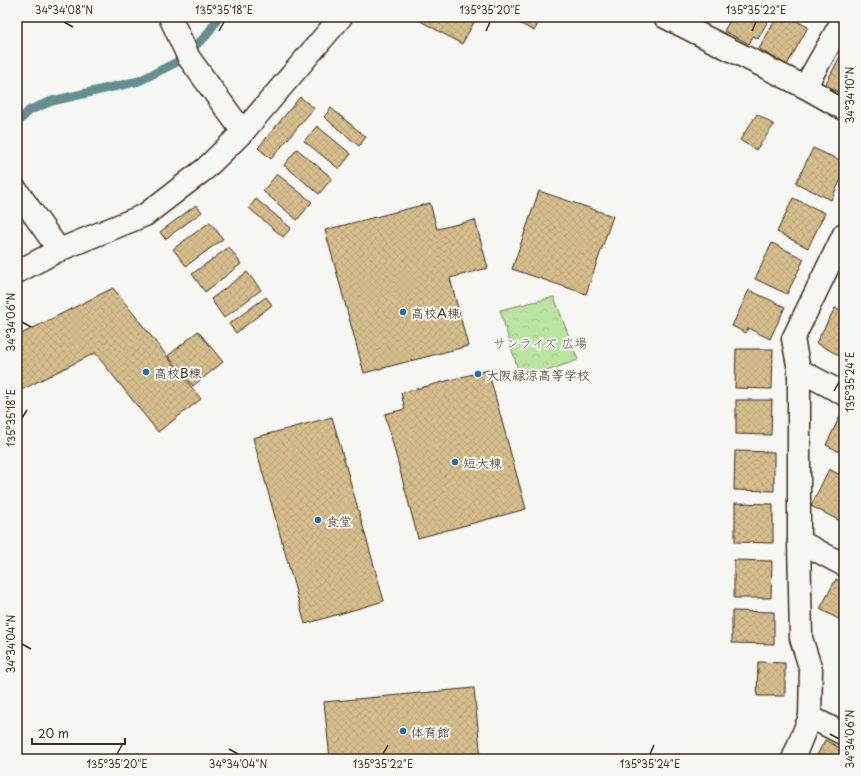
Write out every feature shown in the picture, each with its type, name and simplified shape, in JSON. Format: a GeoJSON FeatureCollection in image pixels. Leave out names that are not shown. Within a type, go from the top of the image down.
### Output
{"type":"FeatureCollection","features":[{"type":"Feature","properties":{"kind":"street"},"geometry":{"type":"LineString","coordinates":[[170,17],[189,58],[243,132]]}},
{"type":"Feature","properties":{"kind":"street"},"geometry":{"type":"LineString","coordinates":[[17,272],[59,250],[145,215],[205,169],[243,132],[341,17]]}},
{"type":"Feature","properties":{"kind":"street"},"geometry":{"type":"LineString","coordinates":[[665,17],[805,87],[844,109]]}},
{"type":"Feature","properties":{"kind":"street"},"geometry":{"type":"LineString","coordinates":[[805,87],[844,18]]}},
{"type":"Feature","properties":{"kind":"street"},"geometry":{"type":"LineString","coordinates":[[17,191],[59,250]]}},
{"type":"Feature","properties":{"kind":"street"},"geometry":{"type":"LineString","coordinates":[[793,759],[810,717],[811,670],[801,638],[798,541],[799,370],[793,339],[844,235]]}},
{"type":"Feature","properties":{"kind":"street"},"geometry":{"type":"LineString","coordinates":[[799,370],[844,394]]}},
{"type":"Feature","properties":{"kind":"street"},"geometry":{"type":"LineString","coordinates":[[798,541],[844,565]]}},
{"type":"Feature","properties":{"kind":"street"},"geometry":{"type":"LineString","coordinates":[[810,717],[844,734]]}},
{"type":"Feature","properties":{"kind":"green space","name":"サンライズ 広場"},"geometry":{"type":"Polygon","coordinates":[[[554,297],[578,360],[521,380],[500,310],[554,297]]]}},
{"type":"Feature","properties":{"kind":"building"},"geometry":{"type":"Polygon","coordinates":[[[413,17],[477,17],[462,44],[413,17]]]}},
{"type":"Feature","properties":{"kind":"building"},"geometry":{"type":"Polygon","coordinates":[[[508,17],[542,17],[534,31],[508,17]]]}},
{"type":"Feature","properties":{"kind":"building"},"geometry":{"type":"Polygon","coordinates":[[[732,17],[770,17],[758,39],[753,36],[749,44],[724,31],[732,17]]]}},
{"type":"Feature","properties":{"kind":"building"},"geometry":{"type":"Polygon","coordinates":[[[777,17],[789,17],[808,27],[787,65],[759,49],[777,17]]]}},
{"type":"Feature","properties":{"kind":"building"},"geometry":{"type":"Polygon","coordinates":[[[844,49],[844,97],[824,87],[844,49]]]}},
{"type":"Feature","properties":{"kind":"building"},"geometry":{"type":"Polygon","coordinates":[[[300,97],[314,108],[271,159],[258,148],[300,97]]]}},
{"type":"Feature","properties":{"kind":"building"},"geometry":{"type":"Polygon","coordinates":[[[331,108],[366,137],[359,146],[324,117],[331,108]]]}},
{"type":"Feature","properties":{"kind":"building"},"geometry":{"type":"Polygon","coordinates":[[[757,114],[774,125],[756,150],[740,140],[757,114]]]}},
{"type":"Feature","properties":{"kind":"building"},"geometry":{"type":"Polygon","coordinates":[[[317,126],[351,154],[339,169],[304,141],[317,126]]]}},
{"type":"Feature","properties":{"kind":"building"},"geometry":{"type":"Polygon","coordinates":[[[813,148],[844,162],[844,173],[831,200],[796,183],[813,148]]]}},
{"type":"Feature","properties":{"kind":"building"},"geometry":{"type":"Polygon","coordinates":[[[297,149],[332,178],[319,194],[284,165],[297,149]]]}},
{"type":"Feature","properties":{"kind":"building"},"geometry":{"type":"Polygon","coordinates":[[[277,174],[312,202],[297,220],[263,191],[277,174]]]}},
{"type":"Feature","properties":{"kind":"building"},"geometry":{"type":"Polygon","coordinates":[[[539,191],[613,216],[586,294],[512,269],[539,191]]]}},
{"type":"Feature","properties":{"kind":"building"},"geometry":{"type":"Polygon","coordinates":[[[793,198],[825,213],[808,248],[777,232],[793,198]]]}},
{"type":"Feature","properties":{"kind":"building"},"geometry":{"type":"Polygon","coordinates":[[[256,199],[291,228],[283,237],[249,208],[256,199]]]}},
{"type":"Feature","properties":{"kind":"building","name":"高校A棟"},"geometry":{"type":"Polygon","coordinates":[[[430,203],[437,229],[475,220],[488,268],[450,278],[468,346],[364,373],[325,230],[430,203]]]}},
{"type":"Feature","properties":{"kind":"building"},"geometry":{"type":"Polygon","coordinates":[[[196,205],[202,212],[165,239],[160,232],[196,205]]]}},
{"type":"Feature","properties":{"kind":"building"},"geometry":{"type":"Polygon","coordinates":[[[210,222],[223,239],[186,266],[173,249],[210,222]]]}},
{"type":"Feature","properties":{"kind":"building"},"geometry":{"type":"Polygon","coordinates":[[[772,243],[804,259],[787,294],[755,279],[772,243]]]}},
{"type":"Feature","properties":{"kind":"building"},"geometry":{"type":"Polygon","coordinates":[[[229,247],[241,264],[205,292],[192,274],[229,247]]]}},
{"type":"Feature","properties":{"kind":"building"},"geometry":{"type":"Polygon","coordinates":[[[247,272],[261,290],[224,318],[211,299],[247,272]]]}},
{"type":"Feature","properties":{"kind":"building","name":"高校B棟"},"geometry":{"type":"Polygon","coordinates":[[[113,288],[201,399],[158,432],[95,353],[17,392],[17,336],[113,288]]]}},
{"type":"Feature","properties":{"kind":"building"},"geometry":{"type":"Polygon","coordinates":[[[749,290],[785,307],[770,339],[748,328],[746,333],[732,326],[749,290]]]}},
{"type":"Feature","properties":{"kind":"building"},"geometry":{"type":"Polygon","coordinates":[[[266,297],[272,305],[236,333],[229,324],[266,297]]]}},
{"type":"Feature","properties":{"kind":"building"},"geometry":{"type":"Polygon","coordinates":[[[835,308],[844,313],[844,358],[816,343],[835,308]]]}},
{"type":"Feature","properties":{"kind":"building"},"geometry":{"type":"Polygon","coordinates":[[[198,331],[223,362],[193,386],[168,356],[198,331]]]}},
{"type":"Feature","properties":{"kind":"building"},"geometry":{"type":"Polygon","coordinates":[[[736,349],[773,349],[772,389],[735,388],[736,349]]]}},
{"type":"Feature","properties":{"kind":"building","name":"短大棟"},"geometry":{"type":"Polygon","coordinates":[[[488,370],[526,509],[418,538],[385,414],[405,409],[401,393],[488,370]]]}},
{"type":"Feature","properties":{"kind":"building"},"geometry":{"type":"Polygon","coordinates":[[[736,400],[772,400],[771,435],[736,434],[736,400]]]}},
{"type":"Feature","properties":{"kind":"building"},"geometry":{"type":"Polygon","coordinates":[[[843,410],[844,411],[844,454],[826,445],[843,410]]]}},
{"type":"Feature","properties":{"kind":"building","name":"食堂"},"geometry":{"type":"Polygon","coordinates":[[[332,417],[384,601],[305,624],[253,438],[332,417]]]}},
{"type":"Feature","properties":{"kind":"building"},"geometry":{"type":"Polygon","coordinates":[[[735,451],[774,452],[774,491],[734,490],[735,451]]]}},
{"type":"Feature","properties":{"kind":"building"},"geometry":{"type":"Polygon","coordinates":[[[829,469],[844,477],[844,523],[811,506],[829,469]]]}},
{"type":"Feature","properties":{"kind":"building"},"geometry":{"type":"Polygon","coordinates":[[[735,503],[773,504],[773,543],[735,542],[735,503]]]}},
{"type":"Feature","properties":{"kind":"building"},"geometry":{"type":"Polygon","coordinates":[[[734,560],[772,561],[771,598],[734,598],[734,560]]]}},
{"type":"Feature","properties":{"kind":"building"},"geometry":{"type":"Polygon","coordinates":[[[836,579],[844,583],[844,622],[820,609],[836,579]]]}},
{"type":"Feature","properties":{"kind":"building"},"geometry":{"type":"Polygon","coordinates":[[[732,611],[774,612],[774,644],[732,643],[732,611]]]}},
{"type":"Feature","properties":{"kind":"building"},"geometry":{"type":"Polygon","coordinates":[[[758,662],[785,663],[785,696],[757,696],[758,662]]]}},
{"type":"Feature","properties":{"kind":"building","name":"体育館"},"geometry":{"type":"Polygon","coordinates":[[[474,688],[481,759],[330,759],[324,702],[474,688]]]}},
{"type":"Feature","properties":{"kind":"building"},"geometry":{"type":"Polygon","coordinates":[[[825,740],[844,750],[844,759],[815,759],[825,740]]]}},
{"type":"Feature","properties":{"kind":"waterway"},"geometry":{"type":"LineString","coordinates":[[17,123],[30,110],[52,101],[139,81],[177,62],[206,36],[219,17]]}},
{"type":"Feature","properties":{"kind":"place","name":"高校A棟"},"geometry":{"type":"Point","coordinates":[403,312]}},
{"type":"Feature","properties":{"kind":"place","name":"高校B棟"},"geometry":{"type":"Point","coordinates":[146,372]}},
{"type":"Feature","properties":{"kind":"place","name":"大阪緑涼高等学校"},"geometry":{"type":"Point","coordinates":[478,374]}},
{"type":"Feature","properties":{"kind":"place","name":"短大棟"},"geometry":{"type":"Point","coordinates":[455,462]}},
{"type":"Feature","properties":{"kind":"place","name":"食堂"},"geometry":{"type":"Point","coordinates":[318,520]}},
{"type":"Feature","properties":{"kind":"place","name":"体育館"},"geometry":{"type":"Point","coordinates":[403,731]}}]}
